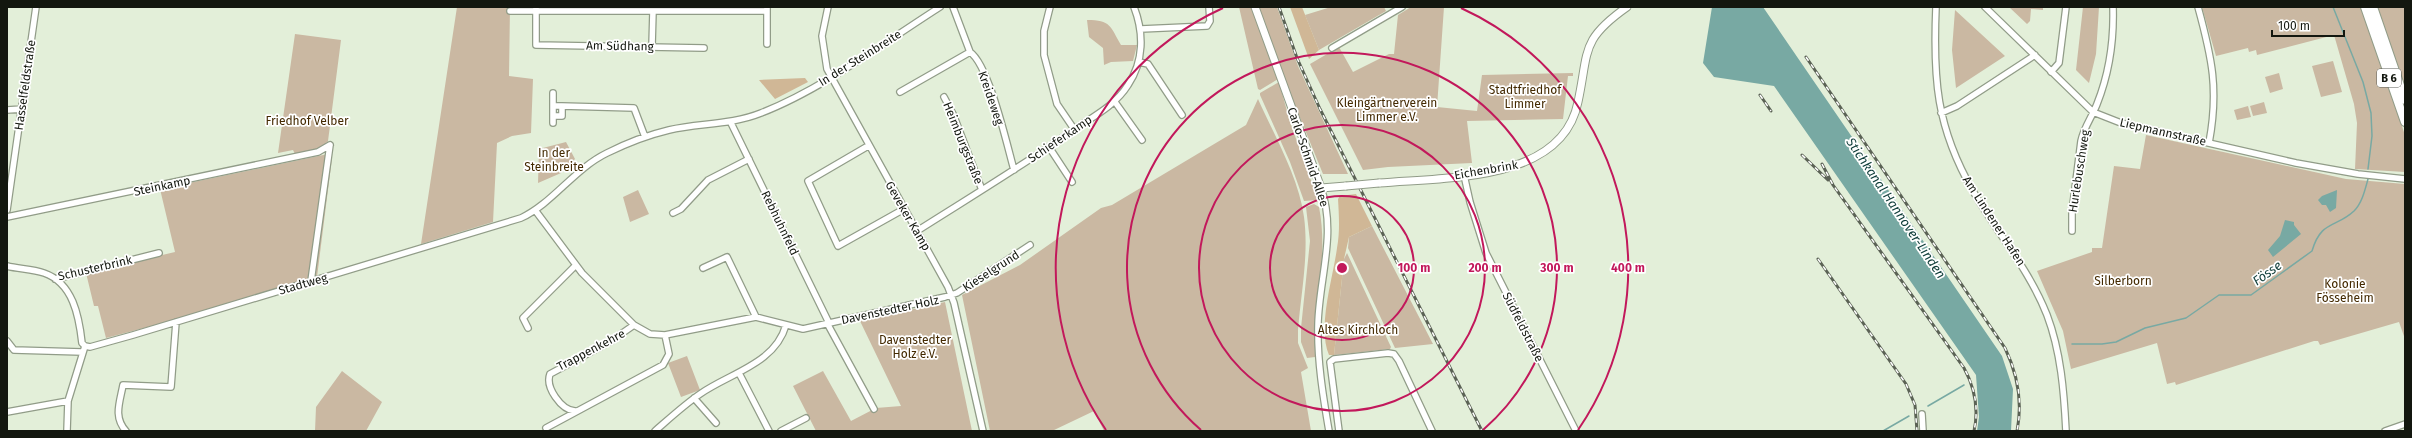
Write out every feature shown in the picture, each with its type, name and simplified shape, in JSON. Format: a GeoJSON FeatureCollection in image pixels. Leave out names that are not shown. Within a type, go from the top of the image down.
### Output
{"type":"FeatureCollection","features":[{"type":"Feature","properties":{"kind":"highway","name":"B 6"},"geometry":{"type":"LineString","coordinates":[[2365,7],[2373,20],[2405,100]]}},
{"type":"Feature","properties":{"kind":"highway","name":"B 6"},"geometry":{"type":"LineString","coordinates":[[2373,7],[2373,20]]}},
{"type":"Feature","properties":{"kind":"highway","name":"B 6"},"geometry":{"type":"LineString","coordinates":[[2378,33],[2405,122]]}},
{"type":"Feature","properties":{"kind":"main road","name":"Carlo-Schmid-Allee"},"geometry":{"type":"LineString","coordinates":[[1255,7],[1321,188]]}},
{"type":"Feature","properties":{"kind":"main road","name":"Eichenbrink"},"geometry":{"type":"LineString","coordinates":[[1321,188],[1464,175],[1522,164],[1542,155],[1558,142],[1574,118],[1584,58],[1591,41],[1603,26],[1627,7]]}},
{"type":"Feature","properties":{"kind":"street","name":"Hasselfeldstraße"},"geometry":{"type":"LineString","coordinates":[[7,210],[36,7]]}},
{"type":"Feature","properties":{"kind":"street","name":"Geveker Kamp"},"geometry":{"type":"LineString","coordinates":[[828,7],[823,40],[824,54],[831,76],[868,146],[952,295],[983,431]]}},
{"type":"Feature","properties":{"kind":"street","name":"In der Steinbreite"},"geometry":{"type":"LineString","coordinates":[[520,218],[535,210],[582,168],[606,153],[645,137],[670,130],[731,123],[787,102],[940,7]]}},
{"type":"Feature","properties":{"kind":"street","name":"Kreideweg"},"geometry":{"type":"LineString","coordinates":[[953,7],[970,52],[974,54],[987,78],[1014,170]]}},
{"type":"Feature","properties":{"kind":"street"},"geometry":{"type":"LineString","coordinates":[[1050,7],[1044,30],[1044,55],[1057,104],[1074,129]]}},
{"type":"Feature","properties":{"kind":"street","name":"Schieferkamp"},"geometry":{"type":"LineString","coordinates":[[917,231],[1014,170],[1115,102],[1132,78],[1139,62],[1141,29],[1134,7]]}},
{"type":"Feature","properties":{"kind":"street"},"geometry":{"type":"LineString","coordinates":[[1141,29],[1207,26],[1210,21],[1209,7]]}},
{"type":"Feature","properties":{"kind":"street"},"geometry":{"type":"LineString","coordinates":[[1332,48],[1402,7]]}},
{"type":"Feature","properties":{"kind":"street","name":"Am Lindener Hafen"},"geometry":{"type":"LineString","coordinates":[[1936,7],[1934,56],[1936,86],[1941,113],[1959,165],[1973,191],[2028,274],[2047,315],[2061,371],[2066,431]]}},
{"type":"Feature","properties":{"kind":"street","name":"Liepmannstraße"},"geometry":{"type":"LineString","coordinates":[[1985,7],[2093,112],[2121,123],[2314,167],[2382,177],[2405,178]]}},
{"type":"Feature","properties":{"kind":"street"},"geometry":{"type":"LineString","coordinates":[[2051,72],[2059,63],[2066,7]]}},
{"type":"Feature","properties":{"kind":"street","name":"Hurlebuschweg"},"geometry":{"type":"LineString","coordinates":[[2072,231],[2072,212],[2081,141],[2084,130],[2093,112],[2109,62],[2113,7]]}},
{"type":"Feature","properties":{"kind":"street"},"geometry":{"type":"LineString","coordinates":[[2198,7],[2212,59],[2215,87],[2214,117],[2209,143]]}},
{"type":"Feature","properties":{"kind":"street"},"geometry":{"type":"LineString","coordinates":[[510,12],[536,9],[653,11],[676,9],[766,9],[767,44]]}},
{"type":"Feature","properties":{"kind":"street","name":"Am Südhang"},"geometry":{"type":"LineString","coordinates":[[536,9],[536,45],[704,48]]}},
{"type":"Feature","properties":{"kind":"street"},"geometry":{"type":"LineString","coordinates":[[652,46],[653,11]]}},
{"type":"Feature","properties":{"kind":"street"},"geometry":{"type":"LineString","coordinates":[[900,92],[970,52]]}},
{"type":"Feature","properties":{"kind":"street"},"geometry":{"type":"LineString","coordinates":[[1941,113],[1957,106],[2035,55]]}},
{"type":"Feature","properties":{"kind":"street"},"geometry":{"type":"LineString","coordinates":[[1139,62],[1148,64],[1182,116]]}},
{"type":"Feature","properties":{"kind":"street"},"geometry":{"type":"LineString","coordinates":[[553,93],[553,123]]}},
{"type":"Feature","properties":{"kind":"street","name":"Heimburgstraße"},"geometry":{"type":"LineString","coordinates":[[944,96],[953,114],[982,190]]}},
{"type":"Feature","properties":{"kind":"street"},"geometry":{"type":"LineString","coordinates":[[1115,102],[1142,140]]}},
{"type":"Feature","properties":{"kind":"street"},"geometry":{"type":"LineString","coordinates":[[553,106],[634,108],[645,137]]}},
{"type":"Feature","properties":{"kind":"street"},"geometry":{"type":"LineString","coordinates":[[553,116],[562,116],[562,106]]}},
{"type":"Feature","properties":{"kind":"street"},"geometry":{"type":"LineString","coordinates":[[7,110],[22,109]]}},
{"type":"Feature","properties":{"kind":"street","name":"Rebhuhnfeld"},"geometry":{"type":"LineString","coordinates":[[731,123],[828,323]]}},
{"type":"Feature","properties":{"kind":"street","name":"Steinkamp"},"geometry":{"type":"LineString","coordinates":[[7,217],[318,152],[330,144],[328,161]]}},
{"type":"Feature","properties":{"kind":"street"},"geometry":{"type":"LineString","coordinates":[[868,146],[808,181],[838,246],[904,209]]}},
{"type":"Feature","properties":{"kind":"street"},"geometry":{"type":"LineString","coordinates":[[1049,147],[1072,182]]}},
{"type":"Feature","properties":{"kind":"street"},"geometry":{"type":"LineString","coordinates":[[311,281],[328,161],[318,152]]}},
{"type":"Feature","properties":{"kind":"street"},"geometry":{"type":"LineString","coordinates":[[673,213],[681,209],[708,180],[749,159]]}},
{"type":"Feature","properties":{"kind":"street","name":"Südfeldstraße"},"geometry":{"type":"LineString","coordinates":[[1464,175],[1470,202],[1486,253],[1576,431]]}},
{"type":"Feature","properties":{"kind":"street","name":"Carlo-Schmid-Allee"},"geometry":{"type":"LineString","coordinates":[[1321,188],[1326,206],[1328,232],[1318,337],[1320,370],[1329,431]]}},
{"type":"Feature","properties":{"kind":"street","name":"Davenstedter Holz"},"geometry":{"type":"LineString","coordinates":[[535,210],[575,266],[634,325],[650,334],[665,335],[756,317],[803,329],[952,295]]}},
{"type":"Feature","properties":{"kind":"street","name":"Stadtweg"},"geometry":{"type":"LineString","coordinates":[[7,341],[14,350],[83,349],[520,218]]}},
{"type":"Feature","properties":{"kind":"street","name":"Kieselgrund"},"geometry":{"type":"LineString","coordinates":[[952,295],[1030,245]]}},
{"type":"Feature","properties":{"kind":"street","name":"Schusterbrink"},"geometry":{"type":"LineString","coordinates":[[7,266],[44,273],[55,279],[159,253]]}},
{"type":"Feature","properties":{"kind":"street"},"geometry":{"type":"LineString","coordinates":[[703,268],[727,257],[756,317]]}},
{"type":"Feature","properties":{"kind":"street"},"geometry":{"type":"LineString","coordinates":[[528,328],[523,318],[575,266]]}},
{"type":"Feature","properties":{"kind":"street"},"geometry":{"type":"LineString","coordinates":[[55,279],[64,286],[73,301],[79,321],[83,349],[68,401],[67,431]]}},
{"type":"Feature","properties":{"kind":"street"},"geometry":{"type":"LineString","coordinates":[[126,431],[118,421],[123,385],[171,387],[176,322]]}},
{"type":"Feature","properties":{"kind":"street","name":"Davenstedter Holz"},"geometry":{"type":"LineString","coordinates":[[828,323],[874,409]]}},
{"type":"Feature","properties":{"kind":"street","name":"Trappenkehre"},"geometry":{"type":"LineString","coordinates":[[575,411],[566,408],[550,389],[548,384],[550,374],[616,338],[634,325]]}},
{"type":"Feature","properties":{"kind":"street"},"geometry":{"type":"LineString","coordinates":[[655,431],[694,398],[739,373],[774,348],[780,341],[786,325]]}},
{"type":"Feature","properties":{"kind":"street"},"geometry":{"type":"LineString","coordinates":[[546,428],[662,365],[669,354],[665,335]]}},
{"type":"Feature","properties":{"kind":"street"},"geometry":{"type":"LineString","coordinates":[[1339,431],[1330,362],[1334,360],[1388,353],[1394,354],[1399,361],[1432,431]]}},
{"type":"Feature","properties":{"kind":"street"},"geometry":{"type":"LineString","coordinates":[[739,373],[769,431]]}},
{"type":"Feature","properties":{"kind":"street"},"geometry":{"type":"LineString","coordinates":[[694,398],[716,423]]}},
{"type":"Feature","properties":{"kind":"street"},"geometry":{"type":"LineString","coordinates":[[7,412],[68,401]]}},
{"type":"Feature","properties":{"kind":"street"},"geometry":{"type":"LineString","coordinates":[[1922,414],[1923,431]]}},
{"type":"Feature","properties":{"kind":"street"},"geometry":{"type":"LineString","coordinates":[[781,431],[806,418]]}},
{"type":"Feature","properties":{"kind":"street"},"geometry":{"type":"LineString","coordinates":[[2385,431],[2405,424]]}},
{"type":"Feature","properties":{"kind":"green space"},"geometry":{"type":"Polygon","coordinates":[[[457,7],[510,7],[509,76],[533,79],[531,133],[512,136],[497,143],[493,222],[421,244],[457,7]]]}},
{"type":"Feature","properties":{"kind":"green space"},"geometry":{"type":"Polygon","coordinates":[[[1239,7],[1254,7],[1278,79],[1260,90],[1258,89],[1239,7]]]}},
{"type":"Feature","properties":{"kind":"green space"},"geometry":{"type":"Polygon","coordinates":[[[1259,7],[1277,7],[1298,66],[1348,174],[1323,174],[1283,76],[1259,7]]]}},
{"type":"Feature","properties":{"kind":"green space"},"geometry":{"type":"Polygon","coordinates":[[[1331,7],[1384,7],[1386,11],[1319,50],[1305,15],[1331,7]]]}},
{"type":"Feature","properties":{"kind":"green space","name":"Kleingärtnerverein Limmer e.V."},"geometry":{"type":"Polygon","coordinates":[[[1411,7],[1444,7],[1437,107],[1477,111],[1482,75],[1573,73],[1573,76],[1568,76],[1563,119],[1467,121],[1472,163],[1388,167],[1363,170],[1310,64],[1339,47],[1353,72],[1389,54],[1394,54],[1398,15],[1411,7]]]}},
{"type":"Feature","properties":{"kind":"green space"},"geometry":{"type":"Polygon","coordinates":[[[2009,7],[2043,7],[2043,10],[2031,9],[2030,21],[2027,24],[2009,7]]]}},
{"type":"Feature","properties":{"kind":"green space"},"geometry":{"type":"Polygon","coordinates":[[[2083,7],[2099,7],[2096,54],[2089,83],[2076,70],[2083,7]]]}},
{"type":"Feature","properties":{"kind":"green space"},"geometry":{"type":"Polygon","coordinates":[[[2202,7],[2361,7],[2405,135],[2405,172],[2355,169],[2357,123],[2354,104],[2334,35],[2257,55],[2256,50],[2249,52],[2248,48],[2216,56],[2202,7]]]}},
{"type":"Feature","properties":{"kind":"green space"},"geometry":{"type":"Polygon","coordinates":[[[2377,7],[2405,7],[2405,90],[2377,7]]]}},
{"type":"Feature","properties":{"kind":"green space"},"geometry":{"type":"Polygon","coordinates":[[[1955,10],[2005,56],[1956,88],[1952,50],[1955,10]]]}},
{"type":"Feature","properties":{"kind":"green space"},"geometry":{"type":"Polygon","coordinates":[[[1087,20],[1101,21],[1109,25],[1121,45],[1137,45],[1133,61],[1111,62],[1104,65],[1103,48],[1089,37],[1087,20]]]}},
{"type":"Feature","properties":{"kind":"green space","name":"Friedhof Velber"},"geometry":{"type":"Polygon","coordinates":[[[295,34],[341,40],[328,141],[321,149],[295,154],[293,150],[278,153],[295,34]]]}},
{"type":"Feature","properties":{"kind":"green space"},"geometry":{"type":"Polygon","coordinates":[[[2333,61],[2342,92],[2321,97],[2312,66],[2333,61]]]}},
{"type":"Feature","properties":{"kind":"green space"},"geometry":{"type":"Polygon","coordinates":[[[2279,73],[2283,89],[2270,93],[2265,77],[2279,73]]]}},
{"type":"Feature","properties":{"kind":"green space"},"geometry":{"type":"Polygon","coordinates":[[[1279,82],[1290,122],[1318,200],[1304,201],[1290,162],[1260,95],[1260,93],[1279,82]]]}},
{"type":"Feature","properties":{"kind":"green space"},"geometry":{"type":"Polygon","coordinates":[[[1258,99],[1297,187],[1304,217],[1306,245],[1298,343],[1308,368],[1301,372],[1311,431],[1104,431],[1094,411],[1052,431],[990,431],[962,295],[1020,265],[1101,208],[1112,205],[1246,125],[1258,99]]]}},
{"type":"Feature","properties":{"kind":"green space"},"geometry":{"type":"Polygon","coordinates":[[[2264,102],[2267,113],[2253,116],[2250,106],[2264,102]]]}},
{"type":"Feature","properties":{"kind":"green space"},"geometry":{"type":"Polygon","coordinates":[[[2248,106],[2251,117],[2237,120],[2234,110],[2248,106]]]}},
{"type":"Feature","properties":{"kind":"green space"},"geometry":{"type":"Polygon","coordinates":[[[2146,135],[2346,179],[2405,184],[2405,339],[2399,322],[2320,345],[2318,341],[2314,341],[2176,385],[2175,382],[2167,384],[2157,343],[2071,369],[2063,331],[2037,271],[2092,252],[2092,248],[2102,248],[2114,166],[2140,169],[2146,135]]]}},
{"type":"Feature","properties":{"kind":"green space","name":"In der Steinbreite"},"geometry":{"type":"Polygon","coordinates":[[[566,142],[575,159],[561,173],[538,183],[539,149],[566,142]]]}},
{"type":"Feature","properties":{"kind":"green space"},"geometry":{"type":"Polygon","coordinates":[[[328,154],[332,158],[317,277],[182,318],[106,338],[98,306],[94,306],[86,273],[175,252],[160,189],[328,154]]]}},
{"type":"Feature","properties":{"kind":"green space"},"geometry":{"type":"Polygon","coordinates":[[[638,190],[649,214],[630,222],[623,197],[638,190]]]}},
{"type":"Feature","properties":{"kind":"green space"},"geometry":{"type":"Polygon","coordinates":[[[1314,204],[1319,207],[1322,226],[1322,263],[1316,320],[1315,357],[1307,358],[1301,342],[1301,328],[1310,241],[1306,207],[1314,204]]]}},
{"type":"Feature","properties":{"kind":"green space"},"geometry":{"type":"Polygon","coordinates":[[[1372,226],[1433,344],[1395,348],[1348,248],[1349,237],[1372,226]]]}},
{"type":"Feature","properties":{"kind":"green space","name":"Altes Kirchloch"},"geometry":{"type":"Polygon","coordinates":[[[1347,253],[1391,347],[1390,349],[1334,355],[1344,259],[1347,253]]]}},
{"type":"Feature","properties":{"kind":"green space","name":"Davenstedter Holz e.V."},"geometry":{"type":"Polygon","coordinates":[[[945,302],[972,431],[816,431],[793,386],[823,371],[851,421],[876,408],[901,406],[860,321],[945,302]]]}},
{"type":"Feature","properties":{"kind":"green space"},"geometry":{"type":"Polygon","coordinates":[[[687,356],[700,390],[681,397],[668,363],[687,356]]]}},
{"type":"Feature","properties":{"kind":"green space"},"geometry":{"type":"Polygon","coordinates":[[[342,371],[382,402],[366,431],[315,431],[316,407],[342,371]]]}},
{"type":"Feature","properties":{"kind":"shaded area"},"geometry":{"type":"Polygon","coordinates":[[[1290,7],[1302,7],[1319,50],[1309,59],[1290,7]]]}},
{"type":"Feature","properties":{"kind":"shaded area"},"geometry":{"type":"Polygon","coordinates":[[[805,78],[808,82],[775,99],[759,80],[805,78]]]}},
{"type":"Feature","properties":{"kind":"shaded area"},"geometry":{"type":"Polygon","coordinates":[[[1356,194],[1372,226],[1349,237],[1344,259],[1334,355],[1329,355],[1326,344],[1325,317],[1338,242],[1338,199],[1340,196],[1356,194]]]}},
{"type":"Feature","properties":{"kind":"water","name":"Stichkanal Hannover-Linden"},"geometry":{"type":"Polygon","coordinates":[[[1712,7],[1763,7],[2002,356],[2013,389],[2011,431],[1977,431],[1979,417],[1976,375],[1774,86],[1714,77],[1703,63],[1712,7]]]}},
{"type":"Feature","properties":{"kind":"water"},"geometry":{"type":"Polygon","coordinates":[[[2337,190],[2336,208],[2330,212],[2326,205],[2322,205],[2318,200],[2322,196],[2337,190]]]}},
{"type":"Feature","properties":{"kind":"water"},"geometry":{"type":"Polygon","coordinates":[[[2285,220],[2294,222],[2294,225],[2301,234],[2273,257],[2268,250],[2280,236],[2285,220]]]}},
{"type":"Feature","properties":{"kind":"waterway","name":"Fösse"},"geometry":{"type":"LineString","coordinates":[[2333,7],[2363,82],[2371,113],[2372,136],[2368,169]]}},
{"type":"Feature","properties":{"kind":"waterway","name":"Fösse"},"geometry":{"type":"LineString","coordinates":[[2072,344],[2102,344],[2116,342],[2145,328],[2186,318],[2219,295],[2251,295],[2312,251],[2316,241],[2324,229],[2354,211],[2361,200],[2368,179]]}},
{"type":"Feature","properties":{"kind":"waterway","name":"Fösse"},"geometry":{"type":"LineString","coordinates":[[1928,406],[1964,385]]}},
{"type":"Feature","properties":{"kind":"waterway","name":"Fösse"},"geometry":{"type":"LineString","coordinates":[[1883,431],[1909,416]]}},
{"type":"Feature","properties":{"kind":"railway"},"geometry":{"type":"LineString","coordinates":[[1279,7],[1297,58],[1320,109],[1482,431]]}},
{"type":"Feature","properties":{"kind":"railway"},"geometry":{"type":"LineString","coordinates":[[1806,57],[2005,348],[2013,368],[2018,388],[2019,420],[2017,431]]}},
{"type":"Feature","properties":{"kind":"railway"},"geometry":{"type":"LineString","coordinates":[[1760,95],[1771,111]]}},
{"type":"Feature","properties":{"kind":"railway"},"geometry":{"type":"LineString","coordinates":[[1802,155],[1828,180]]}},
{"type":"Feature","properties":{"kind":"railway"},"geometry":{"type":"LineString","coordinates":[[1822,164],[1833,185],[1964,368],[1971,383],[1975,398],[1976,414],[1974,431]]}},
{"type":"Feature","properties":{"kind":"railway"},"geometry":{"type":"LineString","coordinates":[[1818,259],[1906,384],[1915,405],[1917,431]]}},
{"type":"Feature","properties":{"kind":"park label","name":"Stadtfriedhof Limmer"},"geometry":{"type":"Point","coordinates":[1525,97]}},
{"type":"Feature","properties":{"kind":"park label","name":"Silberborn"},"geometry":{"type":"Point","coordinates":[2123,281]}},
{"type":"Feature","properties":{"kind":"park label","name":"Kolonie Fösseheim"},"geometry":{"type":"Point","coordinates":[2345,291]}}]}
